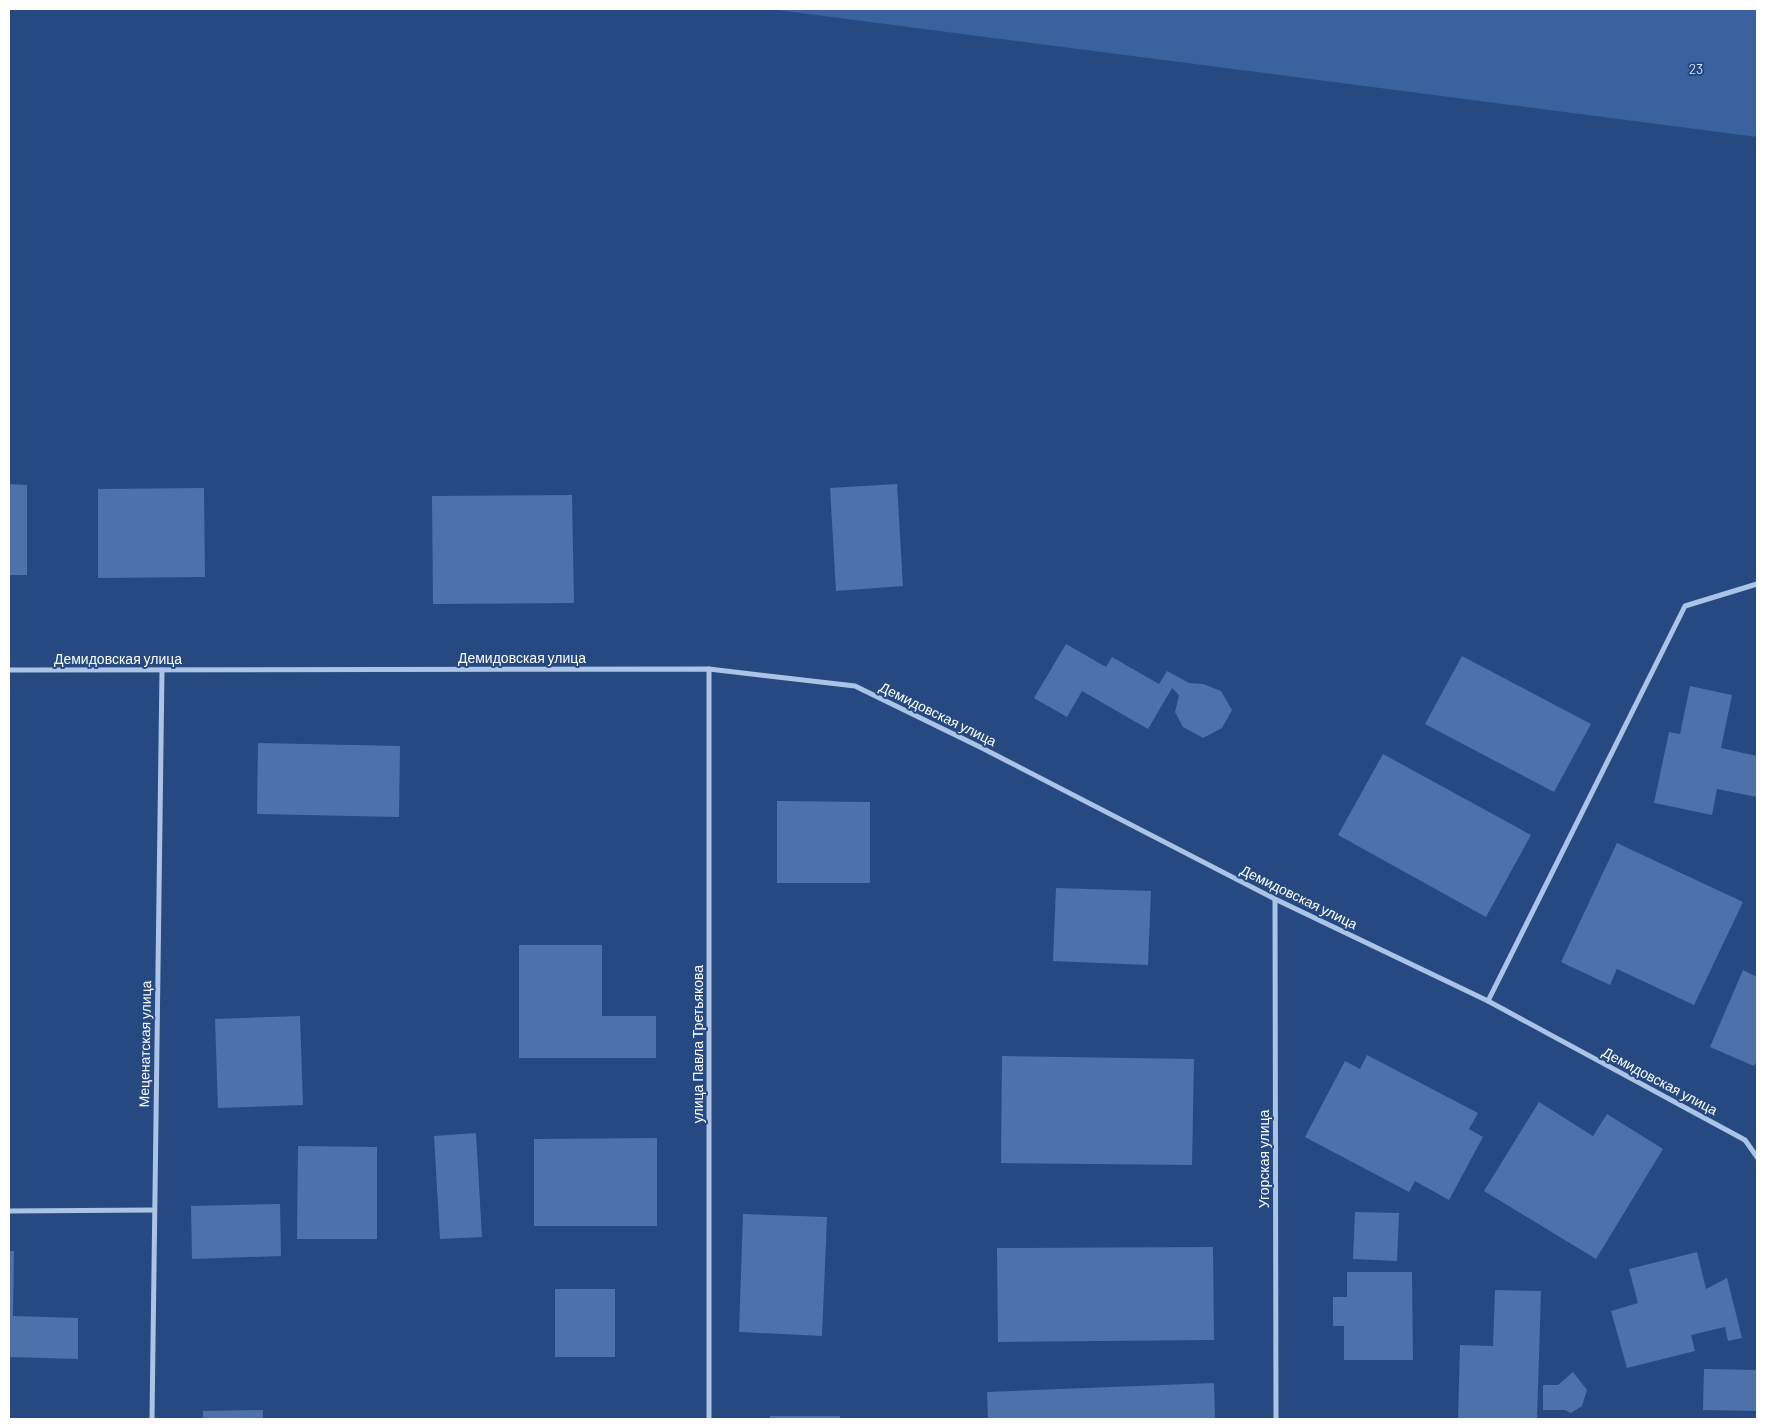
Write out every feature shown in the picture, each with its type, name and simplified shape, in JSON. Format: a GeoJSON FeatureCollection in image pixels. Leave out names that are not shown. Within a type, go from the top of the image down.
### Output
{"type":"FeatureCollection","features":[{"type":"Feature","properties":{"kind":"street"},"geometry":{"type":"LineString","coordinates":[[1488,1001],[1685,606],[1757,584]]}},
{"type":"Feature","properties":{"kind":"street","name":"Демидовская улица"},"geometry":{"type":"LineString","coordinates":[[9,670],[710,670],[855,686],[982,748],[1275,899],[1488,1001],[1745,1140],[1757,1157]]}},
{"type":"Feature","properties":{"kind":"street","name":"Меценатская улица"},"geometry":{"type":"LineString","coordinates":[[152,1419],[162,670]]}},
{"type":"Feature","properties":{"kind":"street","name":"улица Павла Третьякова"},"geometry":{"type":"LineString","coordinates":[[709,1419],[710,670]]}},
{"type":"Feature","properties":{"kind":"street","name":"Угорская улица"},"geometry":{"type":"LineString","coordinates":[[1275,899],[1276,1419]]}},
{"type":"Feature","properties":{"kind":"street"},"geometry":{"type":"LineString","coordinates":[[9,1211],[154,1210]]}},
{"type":"Feature","properties":{"kind":"green space","name":"23"},"geometry":{"type":"Polygon","coordinates":[[[770,9],[1757,9],[1757,137],[770,9]]]}},
{"type":"Feature","properties":{"kind":"building"},"geometry":{"type":"Polygon","coordinates":[[[9,484],[27,485],[27,575],[9,575],[9,484]]]}},
{"type":"Feature","properties":{"kind":"building"},"geometry":{"type":"Polygon","coordinates":[[[897,484],[903,586],[836,591],[830,488],[897,484]]]}},
{"type":"Feature","properties":{"kind":"building"},"geometry":{"type":"Polygon","coordinates":[[[204,488],[205,577],[98,578],[98,489],[204,488]]]}},
{"type":"Feature","properties":{"kind":"building"},"geometry":{"type":"Polygon","coordinates":[[[572,495],[574,603],[433,604],[432,496],[572,495]]]}},
{"type":"Feature","properties":{"kind":"building"},"geometry":{"type":"Polygon","coordinates":[[[1066,644],[1106,667],[1112,657],[1159,684],[1167,671],[1189,683],[1203,684],[1221,691],[1232,710],[1222,728],[1203,738],[1183,727],[1175,712],[1179,695],[1172,688],[1148,729],[1082,691],[1067,717],[1034,698],[1066,644]]]}},
{"type":"Feature","properties":{"kind":"building"},"geometry":{"type":"Polygon","coordinates":[[[1462,656],[1591,724],[1554,792],[1425,724],[1462,656]]]}},
{"type":"Feature","properties":{"kind":"building"},"geometry":{"type":"Polygon","coordinates":[[[1690,686],[1732,695],[1721,748],[1757,756],[1757,797],[1717,789],[1712,815],[1654,803],[1669,732],[1680,734],[1690,686]]]}},
{"type":"Feature","properties":{"kind":"building"},"geometry":{"type":"Polygon","coordinates":[[[258,743],[400,746],[399,817],[257,814],[258,743]]]}},
{"type":"Feature","properties":{"kind":"building"},"geometry":{"type":"Polygon","coordinates":[[[1383,754],[1531,835],[1486,917],[1338,835],[1383,754]]]}},
{"type":"Feature","properties":{"kind":"building"},"geometry":{"type":"Polygon","coordinates":[[[777,801],[870,802],[870,883],[777,883],[777,801]]]}},
{"type":"Feature","properties":{"kind":"building"},"geometry":{"type":"Polygon","coordinates":[[[1617,843],[1743,902],[1694,1005],[1617,969],[1610,985],[1561,962],[1617,843]]]}},
{"type":"Feature","properties":{"kind":"building"},"geometry":{"type":"Polygon","coordinates":[[[1056,888],[1151,891],[1148,965],[1053,961],[1056,888]]]}},
{"type":"Feature","properties":{"kind":"building"},"geometry":{"type":"Polygon","coordinates":[[[519,945],[602,945],[602,1016],[656,1016],[656,1058],[519,1058],[519,945]]]}},
{"type":"Feature","properties":{"kind":"building"},"geometry":{"type":"Polygon","coordinates":[[[1743,970],[1757,977],[1757,1060],[1754,1066],[1710,1047],[1743,970]]]}},
{"type":"Feature","properties":{"kind":"building"},"geometry":{"type":"Polygon","coordinates":[[[300,1016],[303,1105],[218,1108],[215,1019],[300,1016]]]}},
{"type":"Feature","properties":{"kind":"building"},"geometry":{"type":"Polygon","coordinates":[[[1367,1055],[1478,1113],[1469,1129],[1483,1137],[1449,1200],[1415,1181],[1409,1192],[1305,1137],[1345,1061],[1360,1069],[1367,1055]]]}},
{"type":"Feature","properties":{"kind":"building"},"geometry":{"type":"Polygon","coordinates":[[[1002,1056],[1194,1059],[1192,1165],[1001,1163],[1002,1056]]]}},
{"type":"Feature","properties":{"kind":"building"},"geometry":{"type":"Polygon","coordinates":[[[1539,1102],[1593,1136],[1607,1114],[1663,1149],[1596,1259],[1484,1191],[1539,1102]]]}},
{"type":"Feature","properties":{"kind":"building"},"geometry":{"type":"Polygon","coordinates":[[[476,1133],[482,1237],[440,1239],[434,1136],[476,1133]]]}},
{"type":"Feature","properties":{"kind":"building"},"geometry":{"type":"Polygon","coordinates":[[[657,1138],[657,1226],[534,1226],[534,1139],[657,1138]]]}},
{"type":"Feature","properties":{"kind":"building"},"geometry":{"type":"Polygon","coordinates":[[[298,1146],[377,1147],[377,1239],[297,1239],[298,1146]]]}},
{"type":"Feature","properties":{"kind":"building"},"geometry":{"type":"Polygon","coordinates":[[[280,1204],[281,1256],[192,1259],[191,1206],[280,1204]]]}},
{"type":"Feature","properties":{"kind":"building"},"geometry":{"type":"Polygon","coordinates":[[[1355,1212],[1399,1213],[1397,1261],[1353,1259],[1355,1212]]]}},
{"type":"Feature","properties":{"kind":"building"},"geometry":{"type":"Polygon","coordinates":[[[743,1214],[827,1217],[822,1336],[739,1332],[743,1214]]]}},
{"type":"Feature","properties":{"kind":"building"},"geometry":{"type":"Polygon","coordinates":[[[1213,1247],[1214,1340],[998,1342],[997,1248],[1213,1247]]]}},
{"type":"Feature","properties":{"kind":"building"},"geometry":{"type":"Polygon","coordinates":[[[9,1251],[14,1251],[13,1316],[78,1318],[78,1359],[9,1357],[9,1251]]]}},
{"type":"Feature","properties":{"kind":"building"},"geometry":{"type":"Polygon","coordinates":[[[1697,1252],[1706,1289],[1727,1278],[1742,1338],[1728,1341],[1725,1327],[1691,1335],[1695,1351],[1627,1368],[1611,1311],[1638,1303],[1629,1269],[1697,1252]]]}},
{"type":"Feature","properties":{"kind":"building"},"geometry":{"type":"Polygon","coordinates":[[[1347,1272],[1412,1272],[1413,1360],[1344,1360],[1344,1326],[1333,1326],[1333,1297],[1347,1297],[1347,1272]]]}},
{"type":"Feature","properties":{"kind":"building"},"geometry":{"type":"Polygon","coordinates":[[[555,1289],[615,1289],[615,1357],[555,1357],[555,1289]]]}},
{"type":"Feature","properties":{"kind":"building"},"geometry":{"type":"Polygon","coordinates":[[[1495,1290],[1541,1291],[1537,1419],[1458,1419],[1460,1345],[1493,1346],[1495,1290]]]}},
{"type":"Feature","properties":{"kind":"building"},"geometry":{"type":"Polygon","coordinates":[[[1704,1369],[1757,1370],[1757,1411],[1703,1410],[1704,1369]]]}},
{"type":"Feature","properties":{"kind":"building"},"geometry":{"type":"Polygon","coordinates":[[[1573,1372],[1587,1390],[1582,1406],[1571,1413],[1565,1410],[1543,1410],[1543,1385],[1558,1385],[1573,1372]]]}},
{"type":"Feature","properties":{"kind":"building"},"geometry":{"type":"Polygon","coordinates":[[[1214,1383],[1215,1419],[988,1419],[987,1392],[1214,1383]]]}},
{"type":"Feature","properties":{"kind":"building"},"geometry":{"type":"Polygon","coordinates":[[[263,1410],[263,1419],[203,1419],[203,1411],[263,1410]]]}},
{"type":"Feature","properties":{"kind":"building"},"geometry":{"type":"Polygon","coordinates":[[[770,1416],[840,1416],[840,1419],[770,1419],[770,1416]]]}}]}
